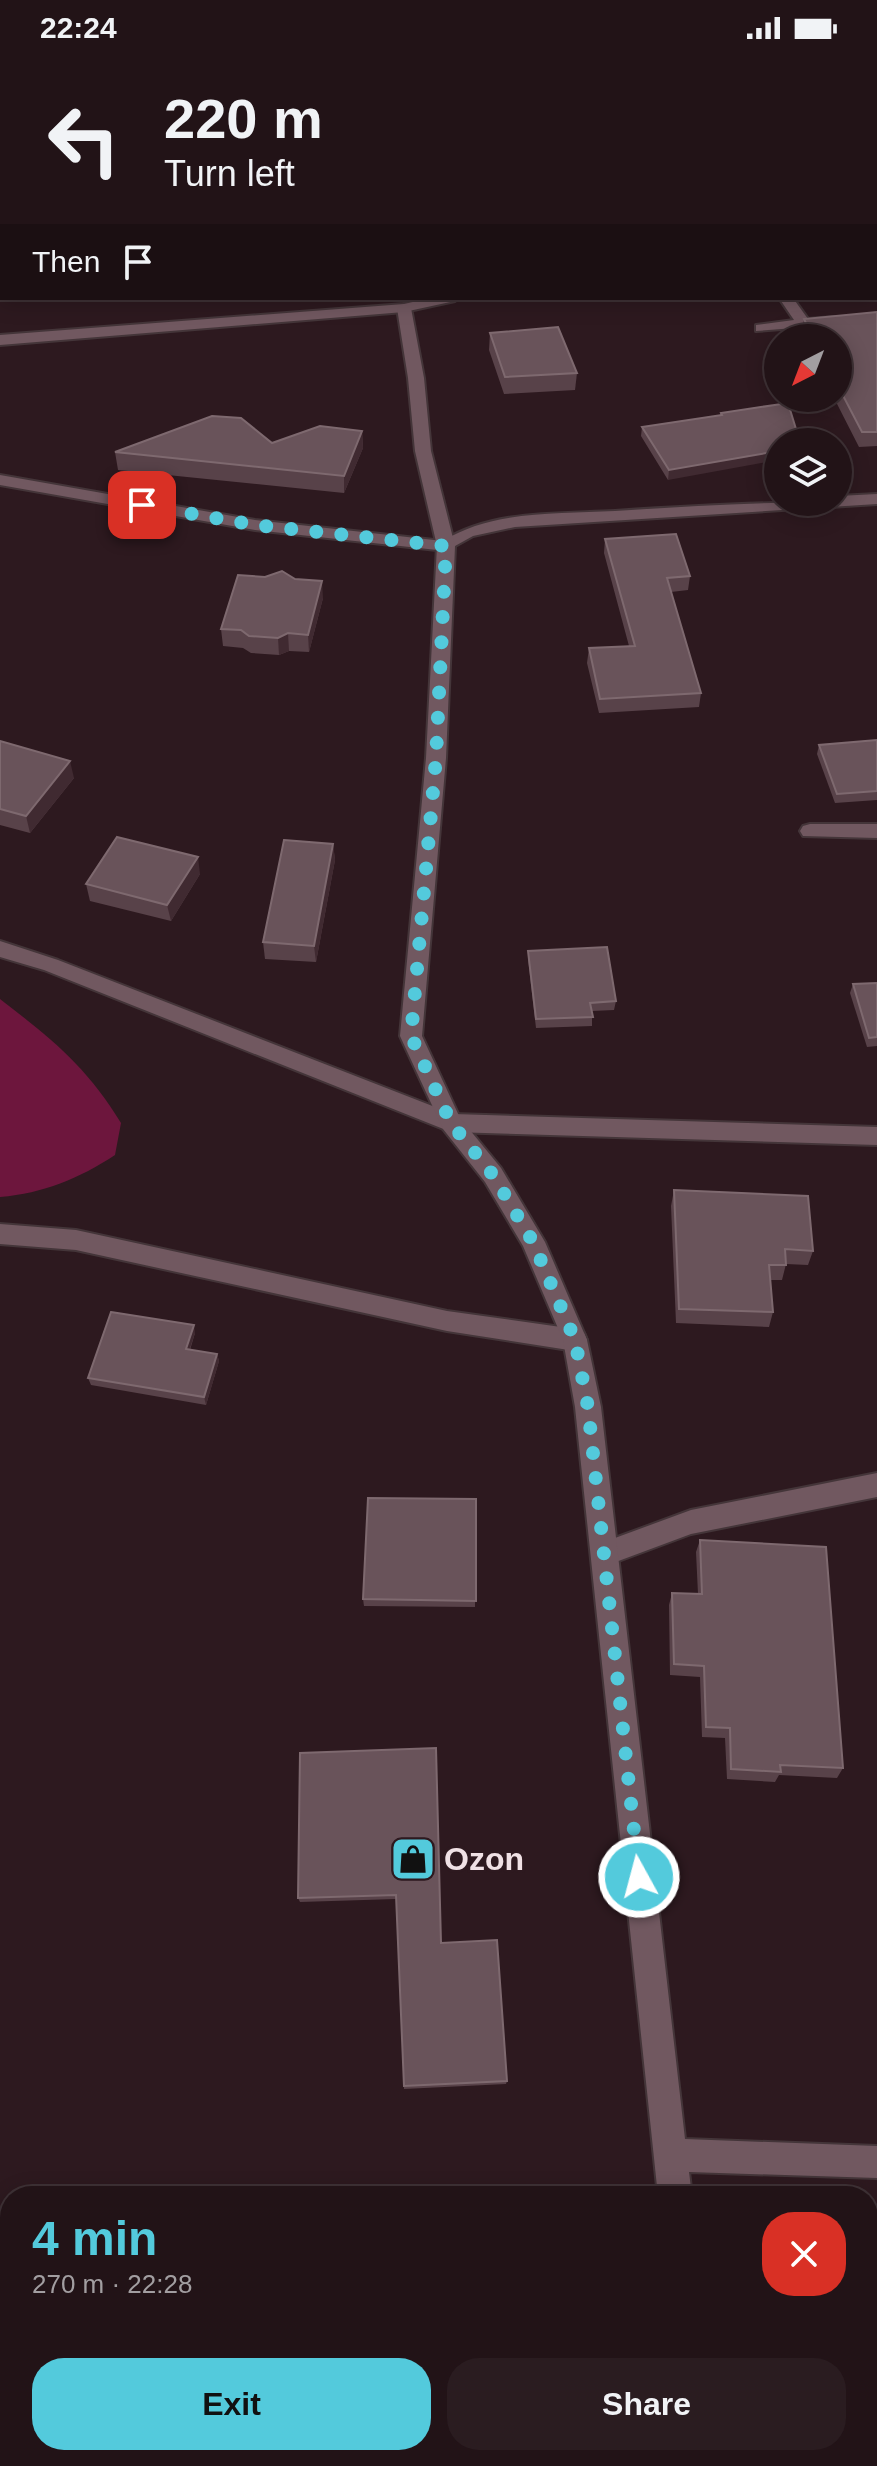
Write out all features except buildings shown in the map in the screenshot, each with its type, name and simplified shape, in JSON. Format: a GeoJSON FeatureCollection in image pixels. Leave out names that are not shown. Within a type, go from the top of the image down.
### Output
{"type":"FeatureCollection","features":[{"type":"Feature","properties":{"kind":"street"},"geometry":{"type":"LineString","coordinates":[[0,340],[404,308],[441,300]]}},
{"type":"Feature","properties":{"kind":"street"},"geometry":{"type":"LineString","coordinates":[[787,300],[804,324],[855,319]]}},
{"type":"Feature","properties":{"kind":"street"},"geometry":{"type":"LineString","coordinates":[[404,308],[416,378],[423,451],[446,546],[436,758],[411,1036],[451,1123],[493,1175],[533,1242],[575,1340],[588,1407],[674,2186]]}},
{"type":"Feature","properties":{"kind":"street"},"geometry":{"type":"LineString","coordinates":[[0,480],[255,525],[446,546],[468,532],[515,522],[877,499]]}},
{"type":"Feature","properties":{"kind":"street"},"geometry":{"type":"LineString","coordinates":[[810,831],[877,831]]}},
{"type":"Feature","properties":{"kind":"street"},"geometry":{"type":"LineString","coordinates":[[0,949],[51,965],[451,1123],[877,1136]]}},
{"type":"Feature","properties":{"kind":"street"},"geometry":{"type":"LineString","coordinates":[[0,1234],[76,1240],[447,1321],[575,1340]]}},
{"type":"Feature","properties":{"kind":"street"},"geometry":{"type":"LineString","coordinates":[[605,1554],[691,1522],[877,1485]]}},
{"type":"Feature","properties":{"kind":"street"},"geometry":{"type":"LineString","coordinates":[[672,2155],[877,2162]]}},
{"type":"Feature","properties":{"kind":"shaded area"},"geometry":{"type":"Polygon","coordinates":[[[0,999],[81,1069],[121,1123],[115,1155],[101,1164],[46,1188],[0,1197],[0,999]]]}},
{"type":"Feature","properties":{"kind":"place","name":"Ozon"},"geometry":{"type":"Point","coordinates":[413,1859]}},
{"type":"Feature","properties":{"kind":"route"},"geometry":{"type":"LineString","coordinates":[[142,505],[255,525],[446,546],[436,758],[411,1036],[451,1123],[493,1175],[533,1242],[575,1340],[588,1407],[639,1877]]}}]}
